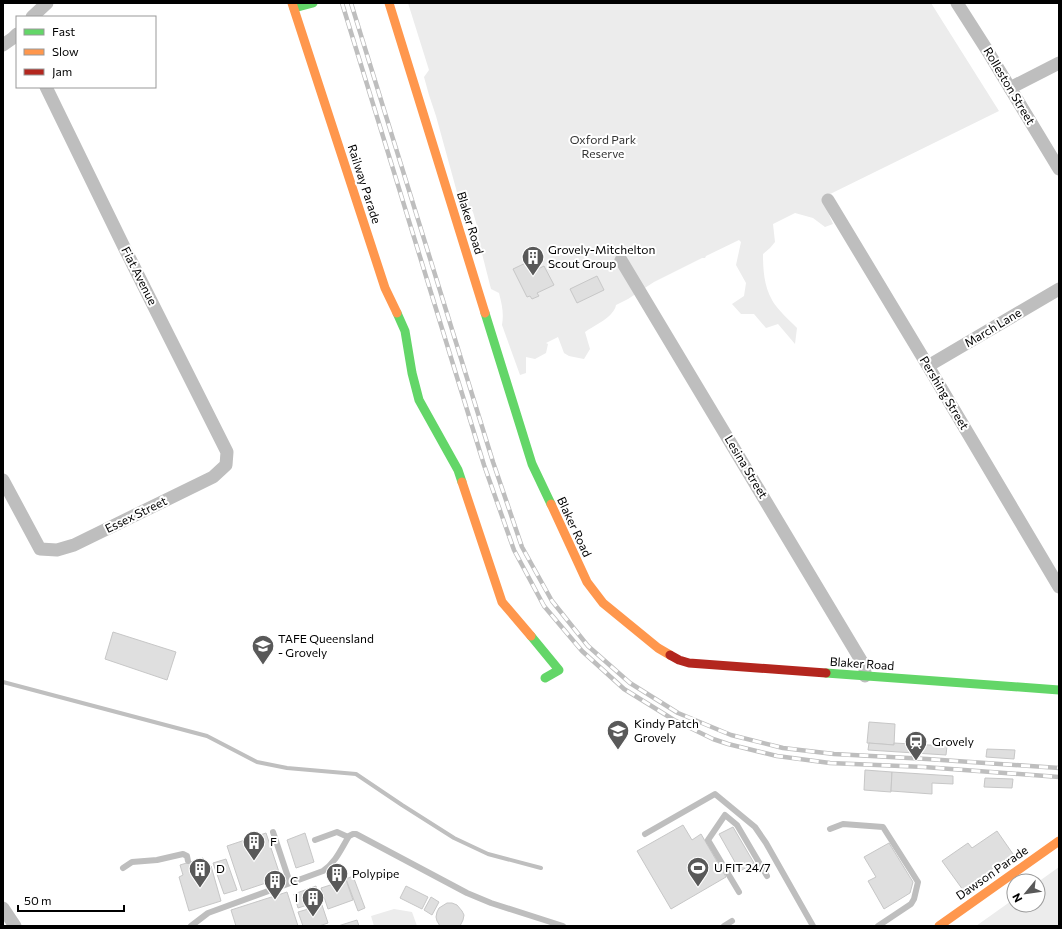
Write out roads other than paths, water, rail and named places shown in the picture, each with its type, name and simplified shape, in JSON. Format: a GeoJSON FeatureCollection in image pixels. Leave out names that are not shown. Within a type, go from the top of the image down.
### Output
{"type":"FeatureCollection","features":[{"type":"Feature","properties":{"kind":"street"},"geometry":{"type":"LineString","coordinates":[[33,16],[47,3]]}},
{"type":"Feature","properties":{"kind":"street"},"geometry":{"type":"LineString","coordinates":[[293,6],[313,3]]}},
{"type":"Feature","properties":{"kind":"street","name":"Blaker Road"},"geometry":{"type":"LineString","coordinates":[[389,3],[532,464],[587,582],[603,602],[658,648],[679,660],[688,663],[1059,690]]}},
{"type":"Feature","properties":{"kind":"street","name":"Rolleston Street"},"geometry":{"type":"LineString","coordinates":[[957,3],[1059,169]]}},
{"type":"Feature","properties":{"kind":"street","name":"Railway Parade"},"geometry":{"type":"LineString","coordinates":[[293,6],[385,288],[405,331],[412,373],[419,400],[458,470],[502,602],[559,670],[545,678]]}},
{"type":"Feature","properties":{"kind":"street"},"geometry":{"type":"LineString","coordinates":[[1010,88],[1059,63]]}},
{"type":"Feature","properties":{"kind":"street","name":"Fiat Avenue"},"geometry":{"type":"LineString","coordinates":[[46,88],[228,452],[226,465]]}},
{"type":"Feature","properties":{"kind":"street","name":"Pershing Street"},"geometry":{"type":"LineString","coordinates":[[828,200],[1059,587]]}},
{"type":"Feature","properties":{"kind":"street","name":"Lesina Street"},"geometry":{"type":"LineString","coordinates":[[621,260],[865,667],[866,676]]}},
{"type":"Feature","properties":{"kind":"street","name":"March Lane"},"geometry":{"type":"LineString","coordinates":[[928,366],[1059,289]]}},
{"type":"Feature","properties":{"kind":"street","name":"Essex Street"},"geometry":{"type":"LineString","coordinates":[[4,483],[40,549],[57,550],[74,544],[212,477],[226,465]]}},
{"type":"Feature","properties":{"kind":"street","name":"Dawson Parade"},"geometry":{"type":"LineString","coordinates":[[939,926],[1059,841]]}},
{"type":"Feature","properties":{"kind":"street"},"geometry":{"type":"LineString","coordinates":[[3,908],[15,926]]}},
{"type":"Feature","properties":{"kind":"lane"},"geometry":{"type":"LineString","coordinates":[[645,834],[715,794],[755,827],[766,843],[813,926]]}},
{"type":"Feature","properties":{"kind":"lane"},"geometry":{"type":"LineString","coordinates":[[739,892],[708,840],[725,815],[737,825],[767,876]]}},
{"type":"Feature","properties":{"kind":"lane"},"geometry":{"type":"LineString","coordinates":[[830,829],[843,824],[883,827],[918,882],[914,899],[910,904],[878,926]]}},
{"type":"Feature","properties":{"kind":"lane"},"geometry":{"type":"LineString","coordinates":[[273,832],[290,883]]}},
{"type":"Feature","properties":{"kind":"lane"},"geometry":{"type":"LineString","coordinates":[[315,840],[337,832],[348,837]]}},
{"type":"Feature","properties":{"kind":"lane"},"geometry":{"type":"LineString","coordinates":[[191,926],[208,913],[323,871],[330,866],[348,837],[353,834],[356,834],[466,893],[491,903],[563,926]]}},
{"type":"Feature","properties":{"kind":"lane"},"geometry":{"type":"LineString","coordinates":[[123,868],[132,862],[157,860],[183,854],[186,856],[188,861]]}},
{"type":"Feature","properties":{"kind":"lane"},"geometry":{"type":"LineString","coordinates":[[724,926],[732,921]]}},
{"type":"Feature","properties":{"kind":"waterway"},"geometry":{"type":"LineString","coordinates":[[3,682],[207,736],[257,762],[287,768],[356,774],[454,838],[488,854],[541,868]]}},
{"type":"Feature","properties":{"kind":"railway"},"geometry":{"type":"LineString","coordinates":[[342,3],[484,465],[514,550],[544,606],[582,651],[624,689],[674,720],[713,739],[728,744],[777,756],[830,763],[924,767],[1059,777]]}},
{"type":"Feature","properties":{"kind":"railway"},"geometry":{"type":"LineString","coordinates":[[351,3],[493,462],[522,547],[552,601],[588,646],[630,683],[678,713],[731,735],[783,748],[834,754],[1059,768]]}},
{"type":"Feature","properties":{"kind":"place","name":"Grovely-Mitchelton Scout Group"},"geometry":{"type":"Point","coordinates":[533,276]}},
{"type":"Feature","properties":{"kind":"place","name":"TAFE Queensland - Grovely"},"geometry":{"type":"Point","coordinates":[263,666]}},
{"type":"Feature","properties":{"kind":"place","name":"Kindy Patch Grovely"},"geometry":{"type":"Point","coordinates":[618,750]}},
{"type":"Feature","properties":{"kind":"place","name":"Grovely"},"geometry":{"type":"Point","coordinates":[916,762]}},
{"type":"Feature","properties":{"kind":"place","name":"F"},"geometry":{"type":"Point","coordinates":[254,862]}},
{"type":"Feature","properties":{"kind":"place","name":"D"},"geometry":{"type":"Point","coordinates":[200,888]}},
{"type":"Feature","properties":{"kind":"place","name":"U FIT 24/7"},"geometry":{"type":"Point","coordinates":[698,888]}},
{"type":"Feature","properties":{"kind":"place","name":"Polypipe"},"geometry":{"type":"Point","coordinates":[337,894]}},
{"type":"Feature","properties":{"kind":"place","name":"C"},"geometry":{"type":"Point","coordinates":[275,900]}},
{"type":"Feature","properties":{"kind":"place","name":"I"},"geometry":{"type":"Point","coordinates":[313,918]}},
{"type":"Feature","properties":{"kind":"park label","name":"Oxford Park Reserve"},"geometry":{"type":"Point","coordinates":[603,147]}}]}
